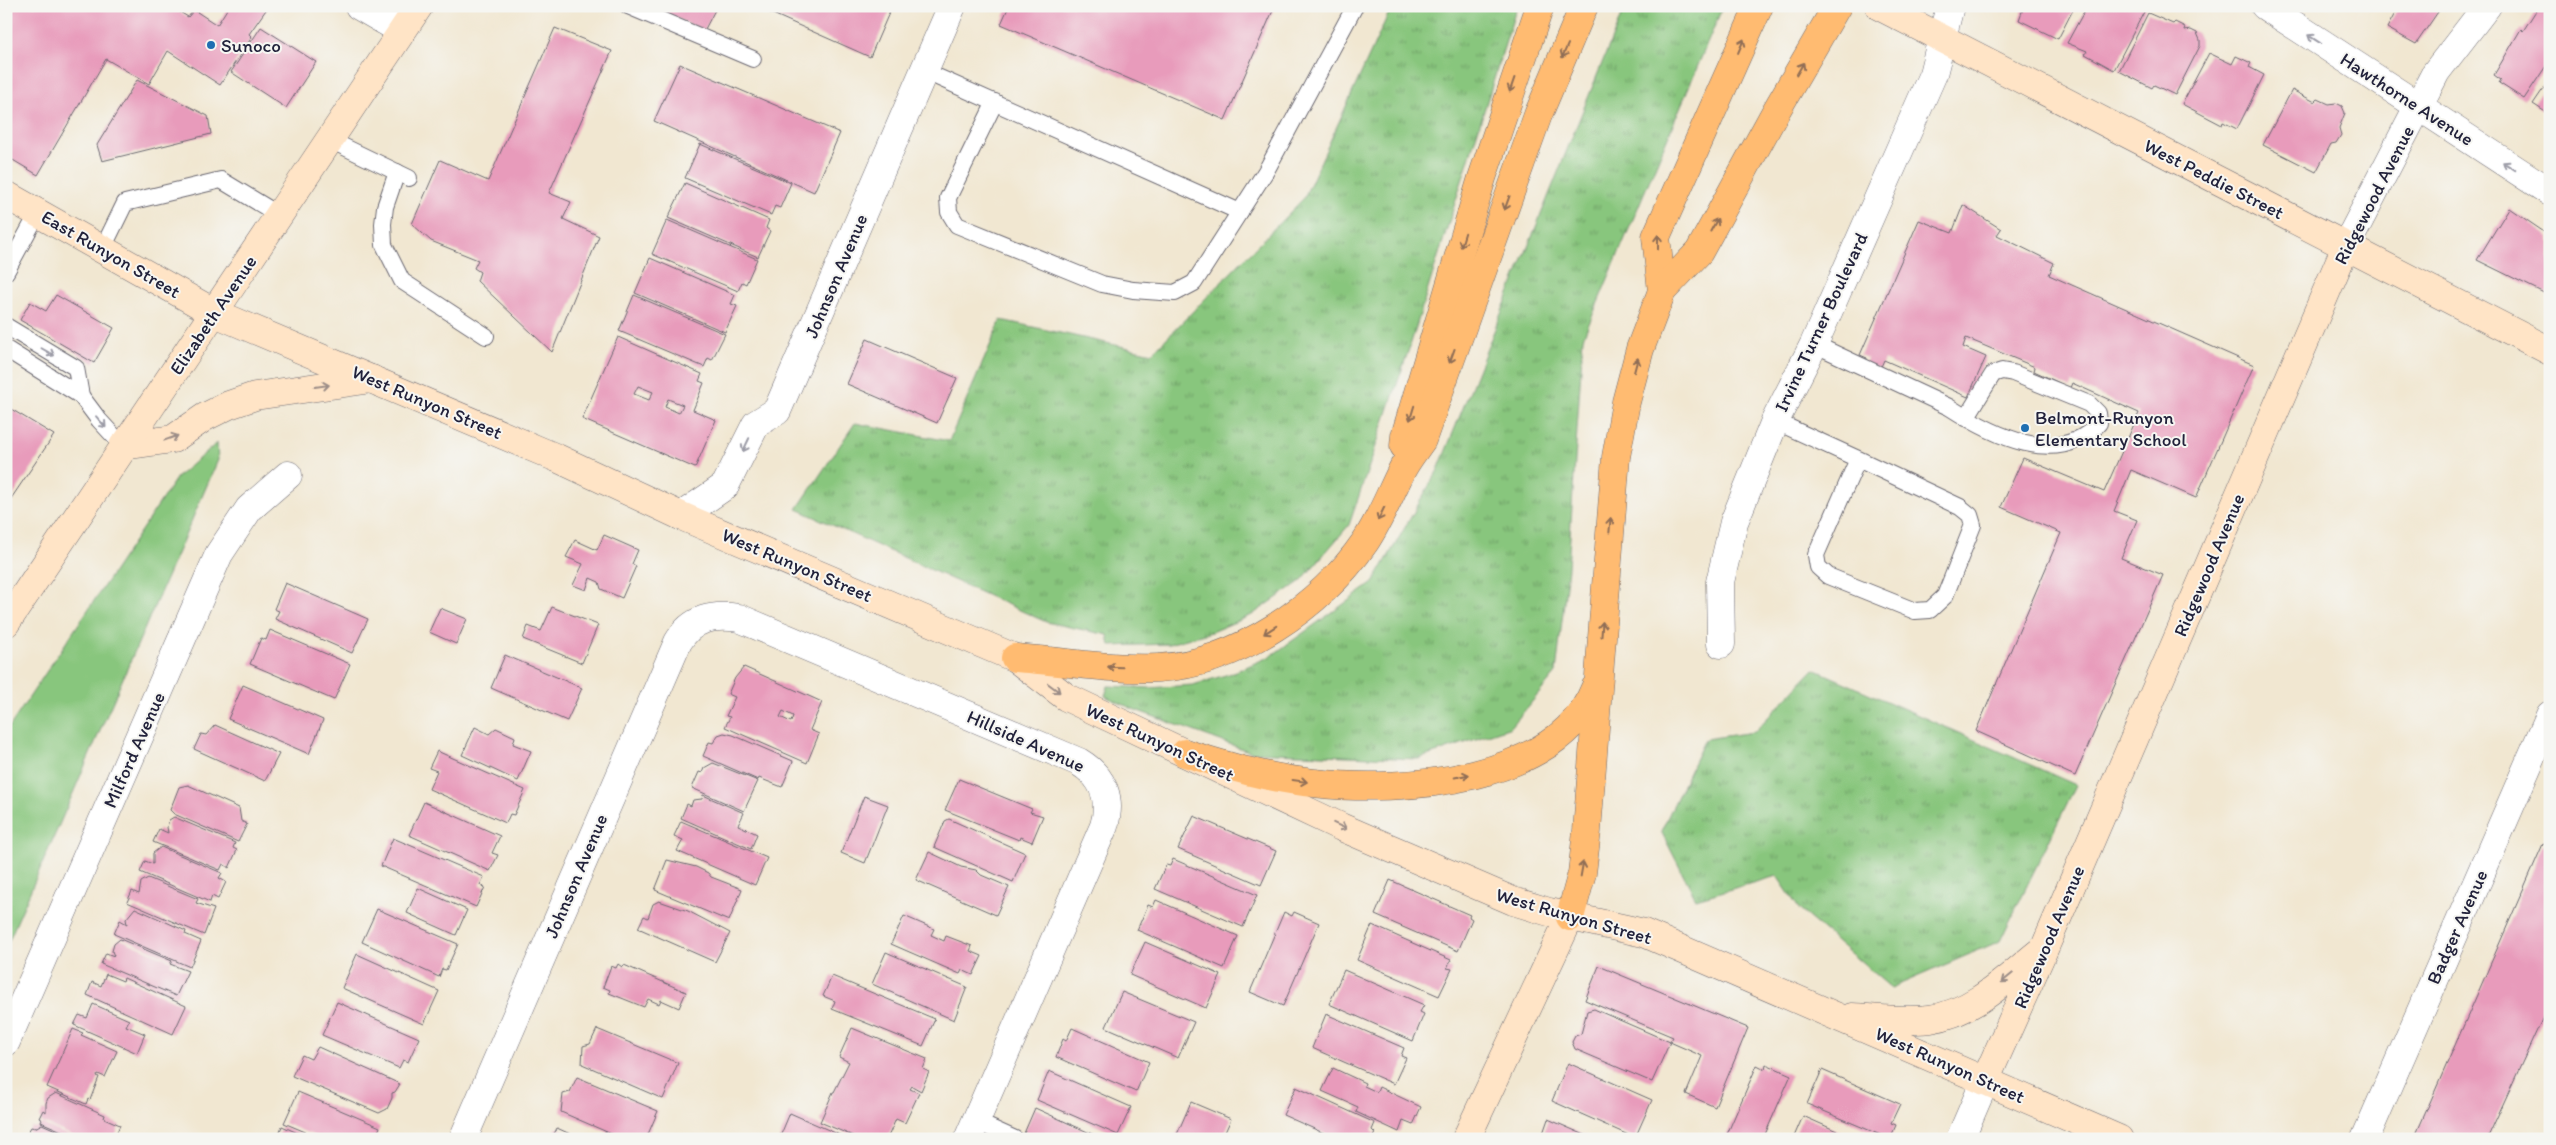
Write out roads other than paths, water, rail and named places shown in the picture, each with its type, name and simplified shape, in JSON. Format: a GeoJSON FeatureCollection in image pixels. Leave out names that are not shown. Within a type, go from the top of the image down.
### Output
{"type":"FeatureCollection","features":[{"type":"Feature","properties":{"kind":"highway"},"geometry":{"type":"LineString","coordinates":[[1402,470],[1405,436],[1484,169],[1540,6]]}},
{"type":"Feature","properties":{"kind":"highway"},"geometry":{"type":"LineString","coordinates":[[1015,658],[1102,667],[1160,668],[1213,656],[1265,634],[1308,604],[1348,564],[1379,519],[1402,470],[1422,440],[1531,133],[1584,6]]}},
{"type":"Feature","properties":{"kind":"highway"},"geometry":{"type":"LineString","coordinates":[[1662,291],[1656,237],[1758,6]]}},
{"type":"Feature","properties":{"kind":"highway"},"geometry":{"type":"LineString","coordinates":[[1570,916],[1582,873],[1586,838],[1616,457],[1626,402],[1640,349],[1662,291],[1699,252],[1776,111],[1837,6]]}},
{"type":"Feature","properties":{"kind":"highway"},"geometry":{"type":"LineString","coordinates":[[1185,753],[1263,775],[1315,784],[1382,785],[1450,779],[1500,766],[1546,747],[1573,723],[1588,704],[1598,677]]}},
{"type":"Feature","properties":{"kind":"main road","name":"Elizabeth Avenue"},"geometry":{"type":"LineString","coordinates":[[9,614],[215,314],[419,6]]}},
{"type":"Feature","properties":{"kind":"main road","name":"West Peddie Street"},"geometry":{"type":"LineString","coordinates":[[1879,6],[2550,351]]}},
{"type":"Feature","properties":{"kind":"main road","name":"East Runyon Street"},"geometry":{"type":"LineString","coordinates":[[6,195],[215,314]]}},
{"type":"Feature","properties":{"kind":"main road","name":"Ridgewood Avenue"},"geometry":{"type":"LineString","coordinates":[[1985,1081],[2045,947],[2346,246]]}},
{"type":"Feature","properties":{"kind":"main road","name":"West Runyon Street"},"geometry":{"type":"LineString","coordinates":[[215,314],[557,458],[681,516],[1015,658],[1066,698],[1341,827],[1489,892],[1522,904],[1644,933],[2119,1139]]}},
{"type":"Feature","properties":{"kind":"main road"},"geometry":{"type":"LineString","coordinates":[[123,446],[173,439],[204,417],[229,405],[255,396],[372,379]]}},
{"type":"Feature","properties":{"kind":"main road"},"geometry":{"type":"LineString","coordinates":[[1466,1139],[1570,916]]}},
{"type":"Feature","properties":{"kind":"main road"},"geometry":{"type":"LineString","coordinates":[[1841,1017],[1930,1019],[1958,1011],[1982,999],[2045,947]]}},
{"type":"Feature","properties":{"kind":"street"},"geometry":{"type":"LineString","coordinates":[[359,6],[402,31]]}},
{"type":"Feature","properties":{"kind":"street","name":"Johnson Avenue"},"geometry":{"type":"LineString","coordinates":[[681,516],[726,486],[756,424],[778,411],[952,6]]}},
{"type":"Feature","properties":{"kind":"street","name":"Irvine Turner Boulevard"},"geometry":{"type":"LineString","coordinates":[[1721,644],[1720,582],[1734,522],[1775,421],[1814,344],[1933,74],[1950,6]]}},
{"type":"Feature","properties":{"kind":"street","name":"Hawthorne Avenue"},"geometry":{"type":"LineString","coordinates":[[2265,6],[2550,192]]}},
{"type":"Feature","properties":{"kind":"street","name":"Ridgewood Avenue"},"geometry":{"type":"LineString","coordinates":[[2346,246],[2436,72],[2487,6]]}},
{"type":"Feature","properties":{"kind":"street","name":"Milford Avenue"},"geometry":{"type":"LineString","coordinates":[[6,1042],[219,554],[249,509],[288,474]]}},
{"type":"Feature","properties":{"kind":"street","name":"Hillside Avenue"},"geometry":{"type":"LineString","coordinates":[[699,620],[721,616],[739,618],[1079,762],[1090,769],[1104,787],[1108,802],[1104,826],[972,1130]]}},
{"type":"Feature","properties":{"kind":"street","name":"Johnson Avenue"},"geometry":{"type":"LineString","coordinates":[[462,1139],[678,642],[683,633],[699,620]]}},
{"type":"Feature","properties":{"kind":"street","name":"Badger Avenue"},"geometry":{"type":"LineString","coordinates":[[2365,1139],[2550,715]]}},
{"type":"Feature","properties":{"kind":"street","name":"Ridgewood Avenue"},"geometry":{"type":"LineString","coordinates":[[1960,1139],[1985,1081]]}},
{"type":"Feature","properties":{"kind":"lane"},"geometry":{"type":"LineString","coordinates":[[628,6],[754,59]]}},
{"type":"Feature","properties":{"kind":"lane"},"geometry":{"type":"LineString","coordinates":[[995,102],[948,198],[950,212],[957,225],[1102,284],[1133,290],[1175,293],[1194,283],[1266,171],[1355,6]]}},
{"type":"Feature","properties":{"kind":"lane"},"geometry":{"type":"LineString","coordinates":[[924,71],[1240,212]]}},
{"type":"Feature","properties":{"kind":"lane"},"geometry":{"type":"LineString","coordinates":[[330,140],[403,175],[385,207],[383,224],[384,245],[402,281],[486,336]]}},
{"type":"Feature","properties":{"kind":"lane"},"geometry":{"type":"LineString","coordinates":[[102,250],[124,203],[221,180],[279,215]]}},
{"type":"Feature","properties":{"kind":"lane"},"geometry":{"type":"LineString","coordinates":[[6,272],[38,213]]}},
{"type":"Feature","properties":{"kind":"lane"},"geometry":{"type":"LineString","coordinates":[[6,326],[76,368],[81,396]]}},
{"type":"Feature","properties":{"kind":"lane"},"geometry":{"type":"LineString","coordinates":[[1814,344],[1949,407],[1966,418],[2012,441],[2039,445],[2066,444],[2090,433],[2099,422],[2098,413],[2089,404],[2002,370],[1993,374],[1966,418]]}},
{"type":"Feature","properties":{"kind":"lane"},"geometry":{"type":"LineString","coordinates":[[6,348],[81,396],[99,420],[123,446]]}},
{"type":"Feature","properties":{"kind":"lane"},"geometry":{"type":"LineString","coordinates":[[1775,421],[1858,459],[1960,507],[1970,515],[1972,525],[1945,596],[1930,610],[1914,611],[1828,576],[1818,567],[1816,555],[1858,459]]}},
{"type":"Feature","properties":{"kind":"lane"},"geometry":{"type":"LineString","coordinates":[[972,1130],[1015,1139]]}},
{"type":"Feature","properties":{"kind":"place","name":"Sunoco"},"geometry":{"type":"Point","coordinates":[211,45]}},
{"type":"Feature","properties":{"kind":"place","name":"Belmont-Runyon Elementary School"},"geometry":{"type":"Point","coordinates":[2025,428]}}]}
